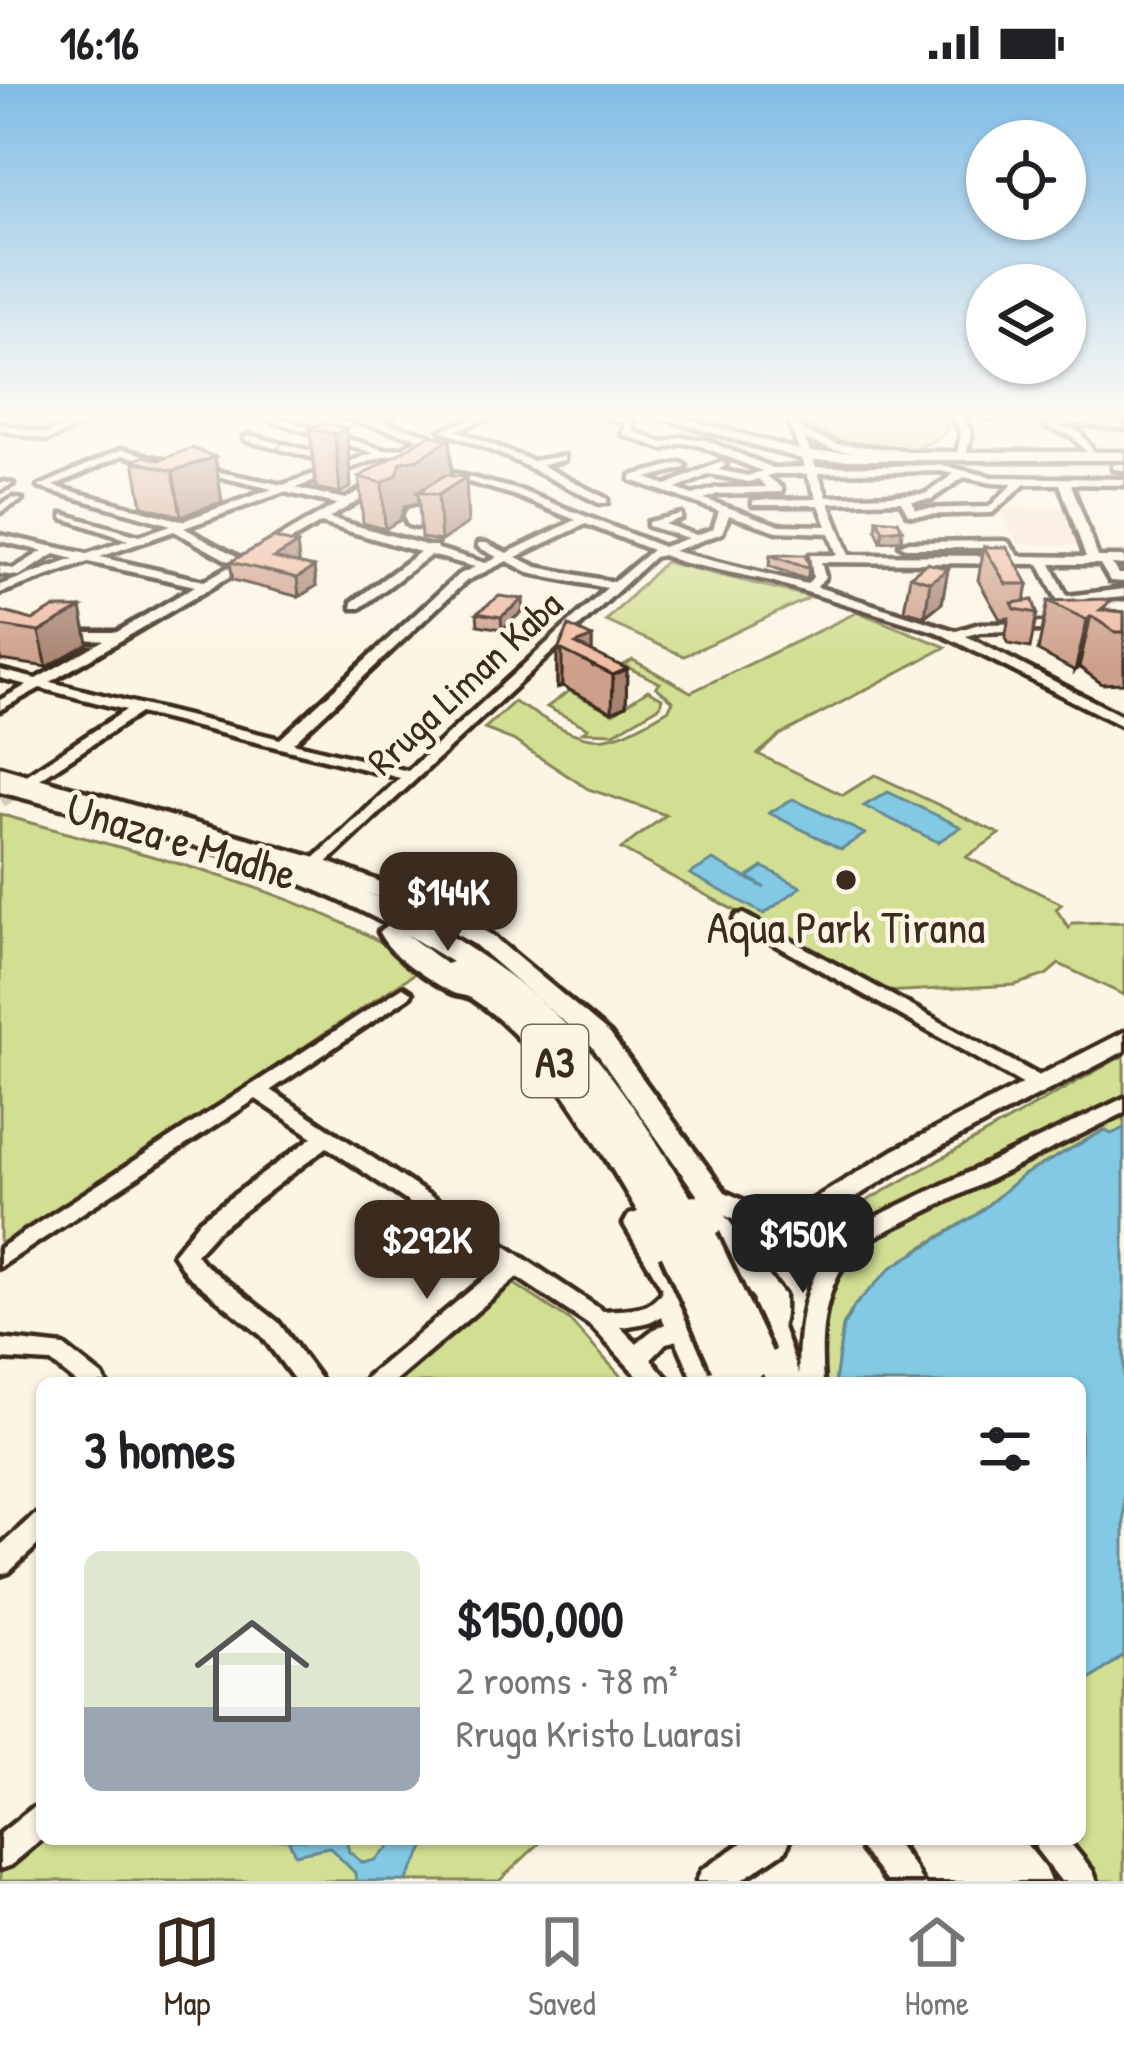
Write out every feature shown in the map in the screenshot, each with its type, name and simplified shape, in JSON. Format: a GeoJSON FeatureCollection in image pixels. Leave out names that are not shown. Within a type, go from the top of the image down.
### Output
{"type":"FeatureCollection","features":[{"type":"Feature","properties":{"kind":"highway","name":"Unaza e Madhe"},"geometry":{"type":"LineString","coordinates":[[12,788],[401,928],[494,977],[559,1035],[604,1089],[682,1268],[750,1369]]}},
{"type":"Feature","properties":{"kind":"highway"},"geometry":{"type":"LineString","coordinates":[[682,1268],[547,1073],[498,1020],[396,941],[401,928],[429,927],[583,1041],[630,1097],[731,1252],[756,1260]]}},
{"type":"Feature","properties":{"kind":"highway"},"geometry":{"type":"LineString","coordinates":[[669,1329],[750,1369]]}},
{"type":"Feature","properties":{"kind":"highway"},"geometry":{"type":"LineString","coordinates":[[928,1845],[955,1881]]}},
{"type":"Feature","properties":{"kind":"highway"},"geometry":{"type":"LineString","coordinates":[[953,1845],[980,1881]]}},
{"type":"Feature","properties":{"kind":"highway"},"geometry":{"type":"LineString","coordinates":[[997,1845],[1028,1881]]}},
{"type":"Feature","properties":{"kind":"highway"},"geometry":{"type":"LineString","coordinates":[[1020,1845],[1048,1881]]}},
{"type":"Feature","properties":{"kind":"main road"},"geometry":{"type":"LineString","coordinates":[[0,773],[12,788],[315,865],[415,903],[482,939],[601,1040],[756,1260],[770,1299],[750,1369]]}},
{"type":"Feature","properties":{"kind":"main road"},"geometry":{"type":"LineString","coordinates":[[750,1369],[734,1343],[710,1342],[669,1329],[682,1268],[756,1260],[904,1157],[1124,1040]]}},
{"type":"Feature","properties":{"kind":"street"},"geometry":{"type":"LineString","coordinates":[[85,499],[179,525],[242,564]]}},
{"type":"Feature","properties":{"kind":"street"},"geometry":{"type":"LineString","coordinates":[[0,589],[255,499]]}},
{"type":"Feature","properties":{"kind":"street"},"geometry":{"type":"LineString","coordinates":[[328,499],[346,503]]}},
{"type":"Feature","properties":{"kind":"street"},"geometry":{"type":"LineString","coordinates":[[0,706],[351,499]]}},
{"type":"Feature","properties":{"kind":"street"},"geometry":{"type":"LineString","coordinates":[[532,499],[661,550],[810,588],[958,635],[1124,723]]}},
{"type":"Feature","properties":{"kind":"street"},"geometry":{"type":"LineString","coordinates":[[598,499],[603,501]]}},
{"type":"Feature","properties":{"kind":"street"},"geometry":{"type":"LineString","coordinates":[[691,499],[723,516],[785,530],[832,530]]}},
{"type":"Feature","properties":{"kind":"street"},"geometry":{"type":"LineString","coordinates":[[723,516],[747,503],[881,499]]}},
{"type":"Feature","properties":{"kind":"street"},"geometry":{"type":"LineString","coordinates":[[905,499],[913,512],[992,510],[1003,499]]}},
{"type":"Feature","properties":{"kind":"street"},"geometry":{"type":"LineString","coordinates":[[1072,499],[1098,560],[1114,578],[1124,578]]}},
{"type":"Feature","properties":{"kind":"street"},"geometry":{"type":"LineString","coordinates":[[0,508],[17,500]]}},
{"type":"Feature","properties":{"kind":"street"},"geometry":{"type":"LineString","coordinates":[[822,501],[844,559]]}},
{"type":"Feature","properties":{"kind":"street"},"geometry":{"type":"LineString","coordinates":[[422,513],[434,504]]}},
{"type":"Feature","properties":{"kind":"street"},"geometry":{"type":"LineString","coordinates":[[67,516],[140,541]]}},
{"type":"Feature","properties":{"kind":"street"},"geometry":{"type":"LineString","coordinates":[[677,516],[652,524],[701,536]]}},
{"type":"Feature","properties":{"kind":"street","name":"Rruga Liman Kaba"},"geometry":{"type":"LineString","coordinates":[[315,865],[616,586],[661,550],[718,531],[723,516]]}},
{"type":"Feature","properties":{"kind":"street"},"geometry":{"type":"LineString","coordinates":[[319,519],[483,566]]}},
{"type":"Feature","properties":{"kind":"street"},"geometry":{"type":"LineString","coordinates":[[283,744],[392,640],[483,566],[584,521]]}},
{"type":"Feature","properties":{"kind":"street"},"geometry":{"type":"LineString","coordinates":[[930,526],[939,545]]}},
{"type":"Feature","properties":{"kind":"street"},"geometry":{"type":"LineString","coordinates":[[0,538],[206,585]]}},
{"type":"Feature","properties":{"kind":"street"},"geometry":{"type":"LineString","coordinates":[[0,556],[23,543]]}},
{"type":"Feature","properties":{"kind":"street"},"geometry":{"type":"LineString","coordinates":[[482,544],[534,570],[616,586]]}},
{"type":"Feature","properties":{"kind":"street"},"geometry":{"type":"LineString","coordinates":[[810,588],[820,577],[814,558],[844,559],[939,545],[1004,544],[1012,576]]}},
{"type":"Feature","properties":{"kind":"street"},"geometry":{"type":"LineString","coordinates":[[356,605],[433,548]]}},
{"type":"Feature","properties":{"kind":"street"},"geometry":{"type":"LineString","coordinates":[[0,570],[15,573],[55,550]]}},
{"type":"Feature","properties":{"kind":"street"},"geometry":{"type":"LineString","coordinates":[[906,552],[1124,561]]}},
{"type":"Feature","properties":{"kind":"street"},"geometry":{"type":"LineString","coordinates":[[906,552],[914,576]]}},
{"type":"Feature","properties":{"kind":"street"},"geometry":{"type":"LineString","coordinates":[[1043,559],[1063,600],[1124,593]]}},
{"type":"Feature","properties":{"kind":"street"},"geometry":{"type":"LineString","coordinates":[[1027,601],[1041,626],[1055,637]]}},
{"type":"Feature","properties":{"kind":"street"},"geometry":{"type":"LineString","coordinates":[[958,635],[979,628],[1041,626]]}},
{"type":"Feature","properties":{"kind":"street"},"geometry":{"type":"LineString","coordinates":[[37,629],[119,636]]}},
{"type":"Feature","properties":{"kind":"street"},"geometry":{"type":"LineString","coordinates":[[0,674],[410,776]]}},
{"type":"Feature","properties":{"kind":"street"},"geometry":{"type":"LineString","coordinates":[[12,788],[137,709]]}},
{"type":"Feature","properties":{"kind":"street"},"geometry":{"type":"LineString","coordinates":[[743,920],[1040,1084]]}},
{"type":"Feature","properties":{"kind":"street"},"geometry":{"type":"LineString","coordinates":[[0,1259],[403,993]]}},
{"type":"Feature","properties":{"kind":"street"},"geometry":{"type":"LineString","coordinates":[[257,1090],[600,1321],[654,1377]]}},
{"type":"Feature","properties":{"kind":"street"},"geometry":{"type":"LineString","coordinates":[[811,1377],[809,1338],[818,1294],[833,1260],[850,1239],[1124,1105]]}},
{"type":"Feature","properties":{"kind":"street"},"geometry":{"type":"LineString","coordinates":[[306,1377],[270,1329],[194,1269],[184,1254],[208,1226],[327,1137]]}},
{"type":"Feature","properties":{"kind":"street"},"geometry":{"type":"LineString","coordinates":[[383,1377],[515,1266]]}},
{"type":"Feature","properties":{"kind":"street"},"geometry":{"type":"LineString","coordinates":[[600,1321],[669,1329]]}},
{"type":"Feature","properties":{"kind":"street"},"geometry":{"type":"LineString","coordinates":[[630,1347],[669,1329]]}},
{"type":"Feature","properties":{"kind":"street"},"geometry":{"type":"LineString","coordinates":[[0,1349],[56,1353],[86,1377]]}},
{"type":"Feature","properties":{"kind":"street"},"geometry":{"type":"LineString","coordinates":[[0,1563],[36,1530]]}},
{"type":"Feature","properties":{"kind":"street"},"geometry":{"type":"LineString","coordinates":[[0,1854],[36,1825]]}},
{"type":"Feature","properties":{"kind":"street"},"geometry":{"type":"LineString","coordinates":[[713,1881],[766,1845]]}},
{"type":"Feature","properties":{"kind":"street"},"geometry":{"type":"LineString","coordinates":[[877,1845],[904,1881]]}},
{"type":"Feature","properties":{"kind":"street"},"geometry":{"type":"LineString","coordinates":[[1053,1845],[1081,1881]]}},
{"type":"Feature","properties":{"kind":"shaded area"},"geometry":{"type":"Polygon","coordinates":[[[1066,508],[1084,546],[1019,544],[1000,511],[1066,508]]]}},
{"type":"Feature","properties":{"kind":"green space"},"geometry":{"type":"Polygon","coordinates":[[[665,562],[811,597],[684,656],[606,621],[665,562]]]}},
{"type":"Feature","properties":{"kind":"green space","name":"Aqua Park Tirana"},"geometry":{"type":"Polygon","coordinates":[[[858,612],[946,647],[780,735],[758,754],[843,795],[875,775],[1000,834],[966,857],[1062,904],[1056,909],[1069,928],[1072,923],[1124,922],[1124,995],[1059,964],[1046,975],[1015,985],[885,992],[621,849],[666,815],[588,789],[513,740],[484,729],[514,702],[575,734],[606,738],[623,733],[669,709],[673,701],[656,687],[660,683],[623,665],[633,660],[691,692],[858,612]]]}},
{"type":"Feature","properties":{"kind":"green space"},"geometry":{"type":"Polygon","coordinates":[[[648,690],[662,698],[660,706],[614,733],[583,732],[588,728],[547,707],[569,691],[613,713],[648,690]]]}},
{"type":"Feature","properties":{"kind":"green space"},"geometry":{"type":"Polygon","coordinates":[[[0,814],[272,894],[376,939],[423,968],[0,1249],[0,814]]]}},
{"type":"Feature","properties":{"kind":"green space"},"geometry":{"type":"Polygon","coordinates":[[[1124,1055],[1124,1128],[1111,1135],[1104,1130],[1022,1176],[976,1215],[919,1249],[855,1305],[843,1326],[836,1377],[814,1377],[816,1318],[793,1251],[801,1238],[1124,1055]]]}},
{"type":"Feature","properties":{"kind":"green space"},"geometry":{"type":"Polygon","coordinates":[[[507,1279],[569,1320],[621,1377],[392,1377],[507,1279]]]}},
{"type":"Feature","properties":{"kind":"green space"},"geometry":{"type":"Polygon","coordinates":[[[1124,1655],[1124,1881],[1093,1881],[1061,1845],[1086,1845],[1086,1683],[1124,1655]]]}},
{"type":"Feature","properties":{"kind":"green space"},"geometry":{"type":"Polygon","coordinates":[[[36,1843],[538,1845],[499,1881],[0,1881],[0,1873],[36,1843]]]}},
{"type":"Feature","properties":{"kind":"water"},"geometry":{"type":"Polygon","coordinates":[[[888,792],[961,827],[938,842],[864,806],[888,792]]]}},
{"type":"Feature","properties":{"kind":"water"},"geometry":{"type":"Polygon","coordinates":[[[793,799],[865,834],[841,849],[769,813],[793,799]]]}},
{"type":"Feature","properties":{"kind":"water"},"geometry":{"type":"Polygon","coordinates":[[[713,860],[765,888],[748,877],[763,867],[801,887],[764,914],[690,874],[713,860]]]}},
{"type":"Feature","properties":{"kind":"water"},"geometry":{"type":"Polygon","coordinates":[[[1124,1128],[1124,1655],[1086,1683],[1086,1377],[836,1377],[843,1327],[855,1305],[892,1267],[976,1215],[1022,1176],[1105,1130],[1111,1134],[1124,1128]]]}},
{"type":"Feature","properties":{"kind":"water"},"geometry":{"type":"Polygon","coordinates":[[[291,1845],[347,1845],[363,1863],[375,1860],[391,1845],[426,1845],[406,1881],[356,1881],[355,1873],[329,1847],[295,1854],[291,1845]]]}},
{"type":"Feature","properties":{"kind":"building"},"geometry":{"type":"Polygon","coordinates":[[[877,519],[898,521],[902,529],[883,531],[877,519]]]}},
{"type":"Feature","properties":{"kind":"building"},"geometry":{"type":"Polygon","coordinates":[[[274,538],[297,544],[274,558],[314,567],[297,578],[230,562],[274,538]]]}},
{"type":"Feature","properties":{"kind":"building"},"geometry":{"type":"Polygon","coordinates":[[[984,547],[1007,547],[1028,584],[1006,584],[984,547]]]}},
{"type":"Feature","properties":{"kind":"building"},"geometry":{"type":"Polygon","coordinates":[[[770,555],[805,555],[809,565],[807,568],[770,555]]]}},
{"type":"Feature","properties":{"kind":"building"},"geometry":{"type":"Polygon","coordinates":[[[927,563],[948,569],[930,582],[910,576],[927,563]]]}},
{"type":"Feature","properties":{"kind":"building"},"geometry":{"type":"Polygon","coordinates":[[[499,596],[523,599],[501,617],[477,613],[499,596]]]}},
{"type":"Feature","properties":{"kind":"building"},"geometry":{"type":"Polygon","coordinates":[[[1033,600],[1037,613],[1015,609],[1012,603],[1033,600]]]}},
{"type":"Feature","properties":{"kind":"building"},"geometry":{"type":"Polygon","coordinates":[[[1048,601],[1110,602],[1100,610],[1124,612],[1124,632],[1048,601]]]}},
{"type":"Feature","properties":{"kind":"building"},"geometry":{"type":"Polygon","coordinates":[[[54,608],[81,608],[39,632],[0,626],[0,611],[33,620],[54,608]]]}},
{"type":"Feature","properties":{"kind":"building"},"geometry":{"type":"Polygon","coordinates":[[[569,626],[592,637],[576,644],[627,669],[613,675],[562,650],[557,652],[569,626]]]}},
{"type":"Feature","properties":{"kind":"tunnel"},"geometry":{"type":"LineString","coordinates":[[0,799],[21,785]]}},
{"type":"Feature","properties":{"kind":"place","name":"Aqua Park Tirana"},"geometry":{"type":"Point","coordinates":[846,880]}}]}
